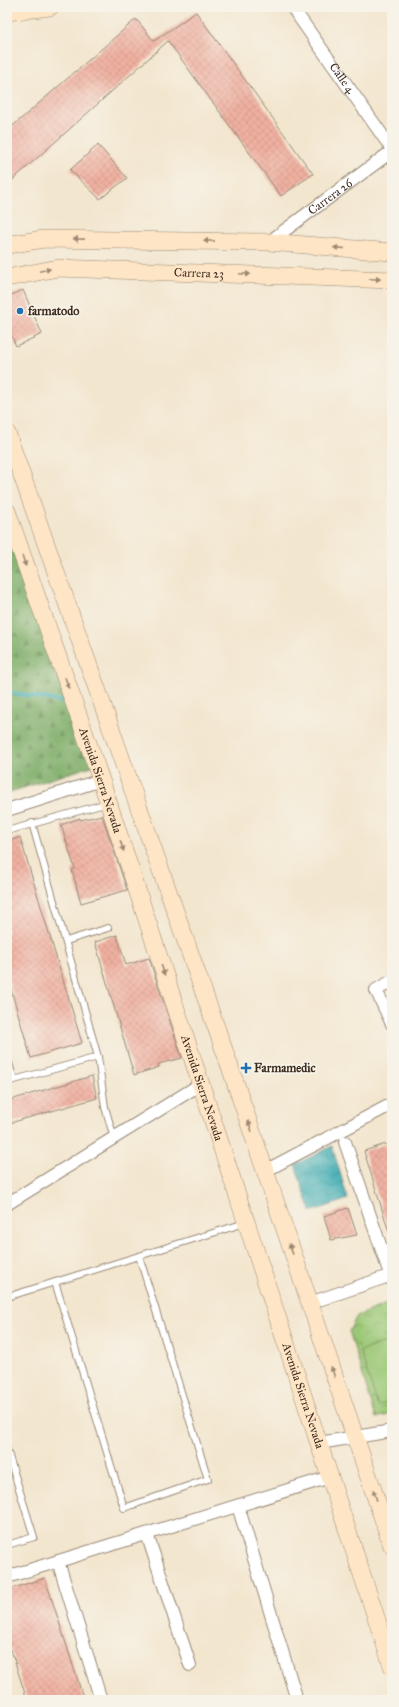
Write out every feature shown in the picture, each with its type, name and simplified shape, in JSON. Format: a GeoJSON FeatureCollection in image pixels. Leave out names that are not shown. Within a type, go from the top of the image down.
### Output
{"type":"FeatureCollection","features":[{"type":"Feature","properties":{"kind":"main road"},"geometry":{"type":"LineString","coordinates":[[7,12],[50,7]]}},
{"type":"Feature","properties":{"kind":"main road"},"geometry":{"type":"LineString","coordinates":[[7,245],[44,239]]}},
{"type":"Feature","properties":{"kind":"main road"},"geometry":{"type":"LineString","coordinates":[[7,240],[44,239],[269,242],[392,252]]}},
{"type":"Feature","properties":{"kind":"main road","name":"Carrera 23"},"geometry":{"type":"LineString","coordinates":[[7,278],[58,268],[392,280]]}},
{"type":"Feature","properties":{"kind":"main road"},"geometry":{"type":"LineString","coordinates":[[7,433],[265,1171],[392,1546]]}},
{"type":"Feature","properties":{"kind":"main road","name":"Avenida Sierra Nevada"},"geometry":{"type":"LineString","coordinates":[[7,511],[101,780],[392,1666]]}},
{"type":"Feature","properties":{"kind":"street","name":"Calle 4"},"geometry":{"type":"LineString","coordinates":[[292,7],[392,150]]}},
{"type":"Feature","properties":{"kind":"street","name":"Carrera 26"},"geometry":{"type":"LineString","coordinates":[[269,242],[392,150]]}},
{"type":"Feature","properties":{"kind":"street"},"geometry":{"type":"LineString","coordinates":[[7,810],[101,780]]}},
{"type":"Feature","properties":{"kind":"street"},"geometry":{"type":"LineString","coordinates":[[392,981],[376,990],[392,1024]]}},
{"type":"Feature","properties":{"kind":"street"},"geometry":{"type":"LineString","coordinates":[[7,1204],[200,1084]]}},
{"type":"Feature","properties":{"kind":"street"},"geometry":{"type":"LineString","coordinates":[[265,1171],[392,1104]]}},
{"type":"Feature","properties":{"kind":"street"},"geometry":{"type":"LineString","coordinates":[[310,1304],[391,1277],[345,1142]]}},
{"type":"Feature","properties":{"kind":"street"},"geometry":{"type":"LineString","coordinates":[[318,1443],[392,1431]]}},
{"type":"Feature","properties":{"kind":"street"},"geometry":{"type":"LineString","coordinates":[[7,1577],[330,1477]]}},
{"type":"Feature","properties":{"kind":"street"},"geometry":{"type":"LineString","coordinates":[[238,1506],[297,1700]]}},
{"type":"Feature","properties":{"kind":"street"},"geometry":{"type":"LineString","coordinates":[[148,1534],[190,1664]]}},
{"type":"Feature","properties":{"kind":"street"},"geometry":{"type":"LineString","coordinates":[[58,1561],[101,1700]]}},
{"type":"Feature","properties":{"kind":"lane"},"geometry":{"type":"LineString","coordinates":[[7,831],[108,803]]}},
{"type":"Feature","properties":{"kind":"lane"},"geometry":{"type":"LineString","coordinates":[[32,823],[98,1057],[105,1107],[114,1138]]}},
{"type":"Feature","properties":{"kind":"lane"},"geometry":{"type":"LineString","coordinates":[[66,941],[108,928]]}},
{"type":"Feature","properties":{"kind":"lane"},"geometry":{"type":"LineString","coordinates":[[7,1057],[14,1080]]}},
{"type":"Feature","properties":{"kind":"lane"},"geometry":{"type":"LineString","coordinates":[[7,1082],[98,1057]]}},
{"type":"Feature","properties":{"kind":"lane"},"geometry":{"type":"LineString","coordinates":[[7,1297],[246,1222]]}},
{"type":"Feature","properties":{"kind":"lane"},"geometry":{"type":"LineString","coordinates":[[55,1282],[124,1508],[208,1480],[139,1256]]}},
{"type":"Feature","properties":{"kind":"lane"},"geometry":{"type":"LineString","coordinates":[[7,1450],[34,1537],[7,1545]]}},
{"type":"Feature","properties":{"kind":"green space"},"geometry":{"type":"Polygon","coordinates":[[[7,511],[95,765],[7,793],[7,511]]]}},
{"type":"Feature","properties":{"kind":"green space"},"geometry":{"type":"Polygon","coordinates":[[[391,1302],[392,1414],[376,1418],[349,1331],[357,1316],[391,1302]]]}},
{"type":"Feature","properties":{"kind":"green space"},"geometry":{"type":"Polygon","coordinates":[[[392,1340],[392,1401],[378,1406],[360,1351],[392,1340]]]}},
{"type":"Feature","properties":{"kind":"water"},"geometry":{"type":"Polygon","coordinates":[[[332,1146],[348,1199],[311,1212],[295,1165],[332,1146]]]}},
{"type":"Feature","properties":{"kind":"building"},"geometry":{"type":"Polygon","coordinates":[[[196,12],[313,174],[281,196],[168,41],[7,185],[7,131],[136,19],[154,41],[196,12]]]}},
{"type":"Feature","properties":{"kind":"building"},"geometry":{"type":"Polygon","coordinates":[[[98,145],[127,178],[100,199],[70,170],[98,145]]]}},
{"type":"Feature","properties":{"kind":"building","name":"farmatodo"},"geometry":{"type":"Polygon","coordinates":[[[23,290],[42,334],[16,346],[7,325],[7,297],[23,290]]]}},
{"type":"Feature","properties":{"kind":"building"},"geometry":{"type":"Polygon","coordinates":[[[102,815],[127,890],[81,903],[72,870],[75,869],[61,825],[80,818],[80,820],[102,815]]]}},
{"type":"Feature","properties":{"kind":"building"},"geometry":{"type":"Polygon","coordinates":[[[20,837],[82,1043],[31,1058],[7,976],[7,842],[20,837]]]}},
{"type":"Feature","properties":{"kind":"building"},"geometry":{"type":"Polygon","coordinates":[[[117,935],[126,965],[149,958],[182,1058],[158,1064],[159,1067],[134,1075],[95,942],[117,935]]]}},
{"type":"Feature","properties":{"kind":"building"},"geometry":{"type":"Polygon","coordinates":[[[92,1076],[97,1098],[10,1123],[7,1112],[7,1101],[92,1076]]]}},
{"type":"Feature","properties":{"kind":"building"},"geometry":{"type":"Polygon","coordinates":[[[386,1144],[392,1162],[392,1232],[389,1232],[364,1151],[386,1144]]]}},
{"type":"Feature","properties":{"kind":"building"},"geometry":{"type":"Polygon","coordinates":[[[348,1208],[357,1235],[331,1240],[324,1216],[348,1208]]]}},
{"type":"Feature","properties":{"kind":"building"},"geometry":{"type":"Polygon","coordinates":[[[45,1578],[84,1700],[27,1700],[7,1637],[7,1590],[45,1578]]]}},
{"type":"Feature","properties":{"kind":"waterway"},"geometry":{"type":"LineString","coordinates":[[7,692],[70,703]]}},
{"type":"Feature","properties":{"kind":"place","name":"farmatodo"},"geometry":{"type":"Point","coordinates":[20,311]}},
{"type":"Feature","properties":{"kind":"place","name":"Farmamedic"},"geometry":{"type":"Point","coordinates":[246,1068]}}]}
